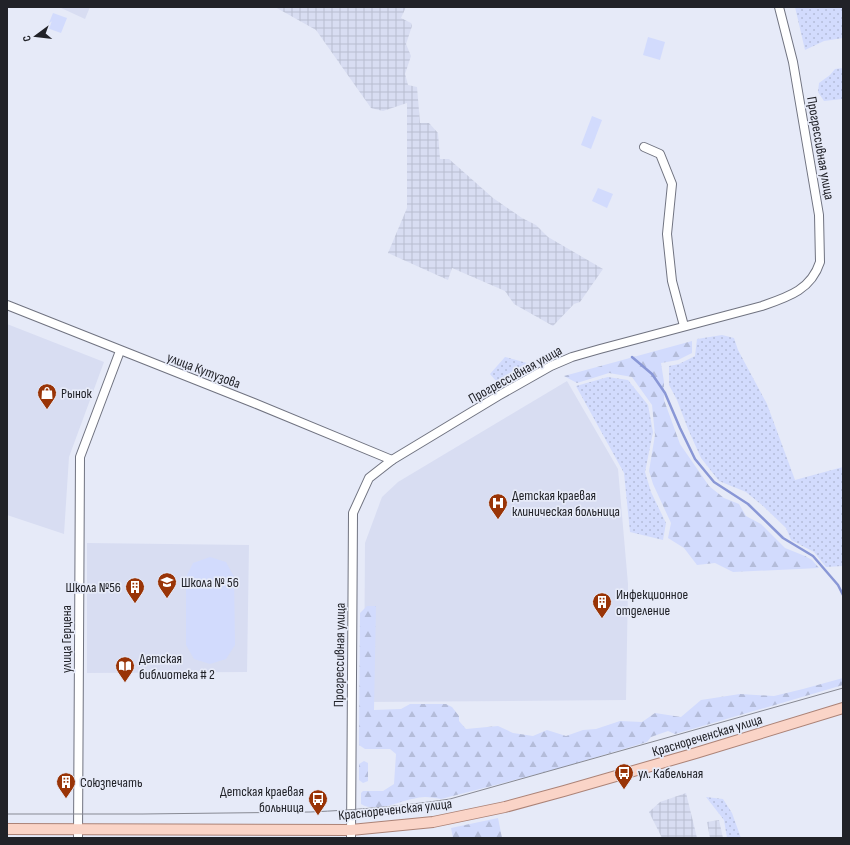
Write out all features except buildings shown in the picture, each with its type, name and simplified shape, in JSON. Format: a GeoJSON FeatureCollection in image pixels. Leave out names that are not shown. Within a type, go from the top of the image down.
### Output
{"type":"FeatureCollection","features":[{"type":"Feature","properties":{"kind":"main road","name":"Краснореченская улица"},"geometry":{"type":"LineString","coordinates":[[7,829],[78,833],[351,834],[432,822],[505,807],[631,772],[843,708]]}},
{"type":"Feature","properties":{"kind":"street","name":"Прогрессивная улица"},"geometry":{"type":"LineString","coordinates":[[351,834],[353,513],[369,478],[392,460],[551,366],[572,357],[600,349],[762,306],[787,297],[811,281],[820,262],[819,216],[794,62],[779,7]]}},
{"type":"Feature","properties":{"kind":"street"},"geometry":{"type":"LineString","coordinates":[[644,147],[660,154],[672,184],[667,234],[672,281],[684,326]]}},
{"type":"Feature","properties":{"kind":"street","name":"улица Кутузова"},"geometry":{"type":"LineString","coordinates":[[7,305],[254,403],[392,460]]}},
{"type":"Feature","properties":{"kind":"street","name":"улица Герцена"},"geometry":{"type":"LineString","coordinates":[[78,833],[80,458],[120,351]]}},
{"type":"Feature","properties":{"kind":"shaded area"},"geometry":{"type":"Polygon","coordinates":[[[59,7],[90,7],[85,19],[59,7]]]}},
{"type":"Feature","properties":{"kind":"shaded area"},"geometry":{"type":"Polygon","coordinates":[[[275,7],[406,7],[401,18],[411,23],[412,26],[406,44],[411,56],[405,74],[408,85],[417,87],[420,123],[429,123],[438,133],[440,159],[449,159],[493,198],[522,218],[536,225],[548,237],[603,269],[580,302],[574,304],[553,326],[514,304],[505,291],[452,268],[448,280],[388,253],[407,208],[407,103],[383,111],[371,108],[316,30],[275,7]]]}},
{"type":"Feature","properties":{"kind":"shaded area","name":"Рынок"},"geometry":{"type":"Polygon","coordinates":[[[7,324],[104,362],[69,457],[64,534],[7,515],[7,324]]]}},
{"type":"Feature","properties":{"kind":"shaded area","name":"Детская краевая клиническая больница"},"geometry":{"type":"Polygon","coordinates":[[[567,381],[618,469],[628,584],[626,700],[364,702],[365,543],[382,497],[398,482],[567,381]]]}},
{"type":"Feature","properties":{"kind":"shaded area","name":"Школа № 56"},"geometry":{"type":"Polygon","coordinates":[[[87,543],[249,545],[247,672],[87,673],[87,543]]]}},
{"type":"Feature","properties":{"kind":"shaded area"},"geometry":{"type":"Polygon","coordinates":[[[686,793],[697,838],[662,838],[649,812],[660,802],[686,793]]]}},
{"type":"Feature","properties":{"kind":"shaded area"},"geometry":{"type":"Polygon","coordinates":[[[719,820],[723,838],[710,838],[707,822],[719,820]]]}},
{"type":"Feature","properties":{"kind":"green space"},"geometry":{"type":"Polygon","coordinates":[[[795,7],[843,7],[843,38],[824,41],[805,50],[795,7]]]}},
{"type":"Feature","properties":{"kind":"green space"},"geometry":{"type":"Polygon","coordinates":[[[53,13],[67,18],[61,33],[47,28],[53,13]]]}},
{"type":"Feature","properties":{"kind":"green space"},"geometry":{"type":"Polygon","coordinates":[[[648,37],[665,42],[660,60],[643,55],[648,37]]]}},
{"type":"Feature","properties":{"kind":"green space"},"geometry":{"type":"Polygon","coordinates":[[[843,68],[843,99],[824,101],[818,92],[819,83],[830,75],[835,69],[843,68]]]}},
{"type":"Feature","properties":{"kind":"green space"},"geometry":{"type":"Polygon","coordinates":[[[592,116],[602,120],[591,149],[581,145],[592,116]]]}},
{"type":"Feature","properties":{"kind":"green space"},"geometry":{"type":"Polygon","coordinates":[[[598,188],[613,194],[607,208],[592,201],[598,188]]]}},
{"type":"Feature","properties":{"kind":"green space"},"geometry":{"type":"Polygon","coordinates":[[[722,335],[734,338],[738,350],[767,404],[795,480],[843,467],[843,566],[826,567],[814,552],[791,540],[786,528],[746,492],[719,481],[701,458],[677,400],[669,385],[669,366],[679,364],[695,356],[697,339],[722,335]]]}},
{"type":"Feature","properties":{"kind":"green space"},"geometry":{"type":"Polygon","coordinates":[[[692,341],[692,353],[678,360],[661,363],[664,382],[664,400],[680,444],[709,486],[724,498],[739,504],[746,516],[761,524],[785,548],[812,560],[819,568],[733,572],[715,563],[697,565],[684,548],[668,538],[671,523],[653,484],[649,471],[655,435],[652,405],[632,377],[609,373],[577,383],[564,376],[692,341]]]}},
{"type":"Feature","properties":{"kind":"green space"},"geometry":{"type":"Polygon","coordinates":[[[505,357],[527,363],[496,381],[490,374],[505,357]]]}},
{"type":"Feature","properties":{"kind":"green space"},"geometry":{"type":"Polygon","coordinates":[[[608,377],[628,380],[648,405],[653,432],[645,472],[651,492],[666,523],[663,540],[630,532],[624,473],[576,386],[608,377]]]}},
{"type":"Feature","properties":{"kind":"green space"},"geometry":{"type":"Polygon","coordinates":[[[210,557],[226,562],[234,577],[235,645],[226,659],[210,664],[194,659],[186,645],[186,577],[193,563],[210,557]]]}},
{"type":"Feature","properties":{"kind":"green space"},"geometry":{"type":"Polygon","coordinates":[[[367,606],[376,606],[374,710],[401,709],[410,704],[446,704],[452,707],[459,716],[459,721],[466,729],[498,726],[513,733],[533,736],[547,730],[566,736],[583,730],[596,729],[620,721],[642,722],[655,713],[681,717],[701,700],[740,694],[774,696],[843,678],[843,685],[675,734],[668,731],[651,737],[647,742],[553,770],[441,799],[427,797],[417,798],[384,807],[368,807],[361,804],[361,793],[363,791],[383,791],[394,784],[396,754],[390,749],[365,749],[359,745],[360,613],[367,606]]]}},
{"type":"Feature","properties":{"kind":"green space"},"geometry":{"type":"Polygon","coordinates":[[[364,761],[368,763],[368,781],[363,783],[359,780],[359,764],[364,761]]]}},
{"type":"Feature","properties":{"kind":"green space"},"geometry":{"type":"Polygon","coordinates":[[[706,797],[723,799],[732,813],[741,838],[727,838],[724,820],[706,797]]]}},
{"type":"Feature","properties":{"kind":"green space"},"geometry":{"type":"Polygon","coordinates":[[[498,818],[502,838],[453,838],[451,828],[498,818]]]}},
{"type":"Feature","properties":{"kind":"waterway"},"geometry":{"type":"LineString","coordinates":[[632,357],[652,374],[665,393],[695,459],[714,482],[748,504],[783,538],[813,556],[838,585],[843,595]]}},
{"type":"Feature","properties":{"kind":"tram line"},"geometry":{"type":"LineString","coordinates":[[7,814],[310,812],[415,804],[450,799],[843,688]]}},
{"type":"Feature","properties":{"kind":"place","name":"Рынок"},"geometry":{"type":"Point","coordinates":[47,410]}},
{"type":"Feature","properties":{"kind":"place","name":"Детская краевая клиническая больница"},"geometry":{"type":"Point","coordinates":[498,520]}},
{"type":"Feature","properties":{"kind":"place","name":"Школа № 56"},"geometry":{"type":"Point","coordinates":[167,599]}},
{"type":"Feature","properties":{"kind":"place","name":"Школа №56"},"geometry":{"type":"Point","coordinates":[135,604]}},
{"type":"Feature","properties":{"kind":"place","name":"Инфекционное отделение"},"geometry":{"type":"Point","coordinates":[602,619]}},
{"type":"Feature","properties":{"kind":"place","name":"Детская библиотека # 2"},"geometry":{"type":"Point","coordinates":[125,683]}},
{"type":"Feature","properties":{"kind":"place","name":"ул. Кабельная"},"geometry":{"type":"Point","coordinates":[624,790]}},
{"type":"Feature","properties":{"kind":"place","name":"Союзпечать"},"geometry":{"type":"Point","coordinates":[66,799]}},
{"type":"Feature","properties":{"kind":"place","name":"Детская краевая больница"},"geometry":{"type":"Point","coordinates":[318,816]}}]}
